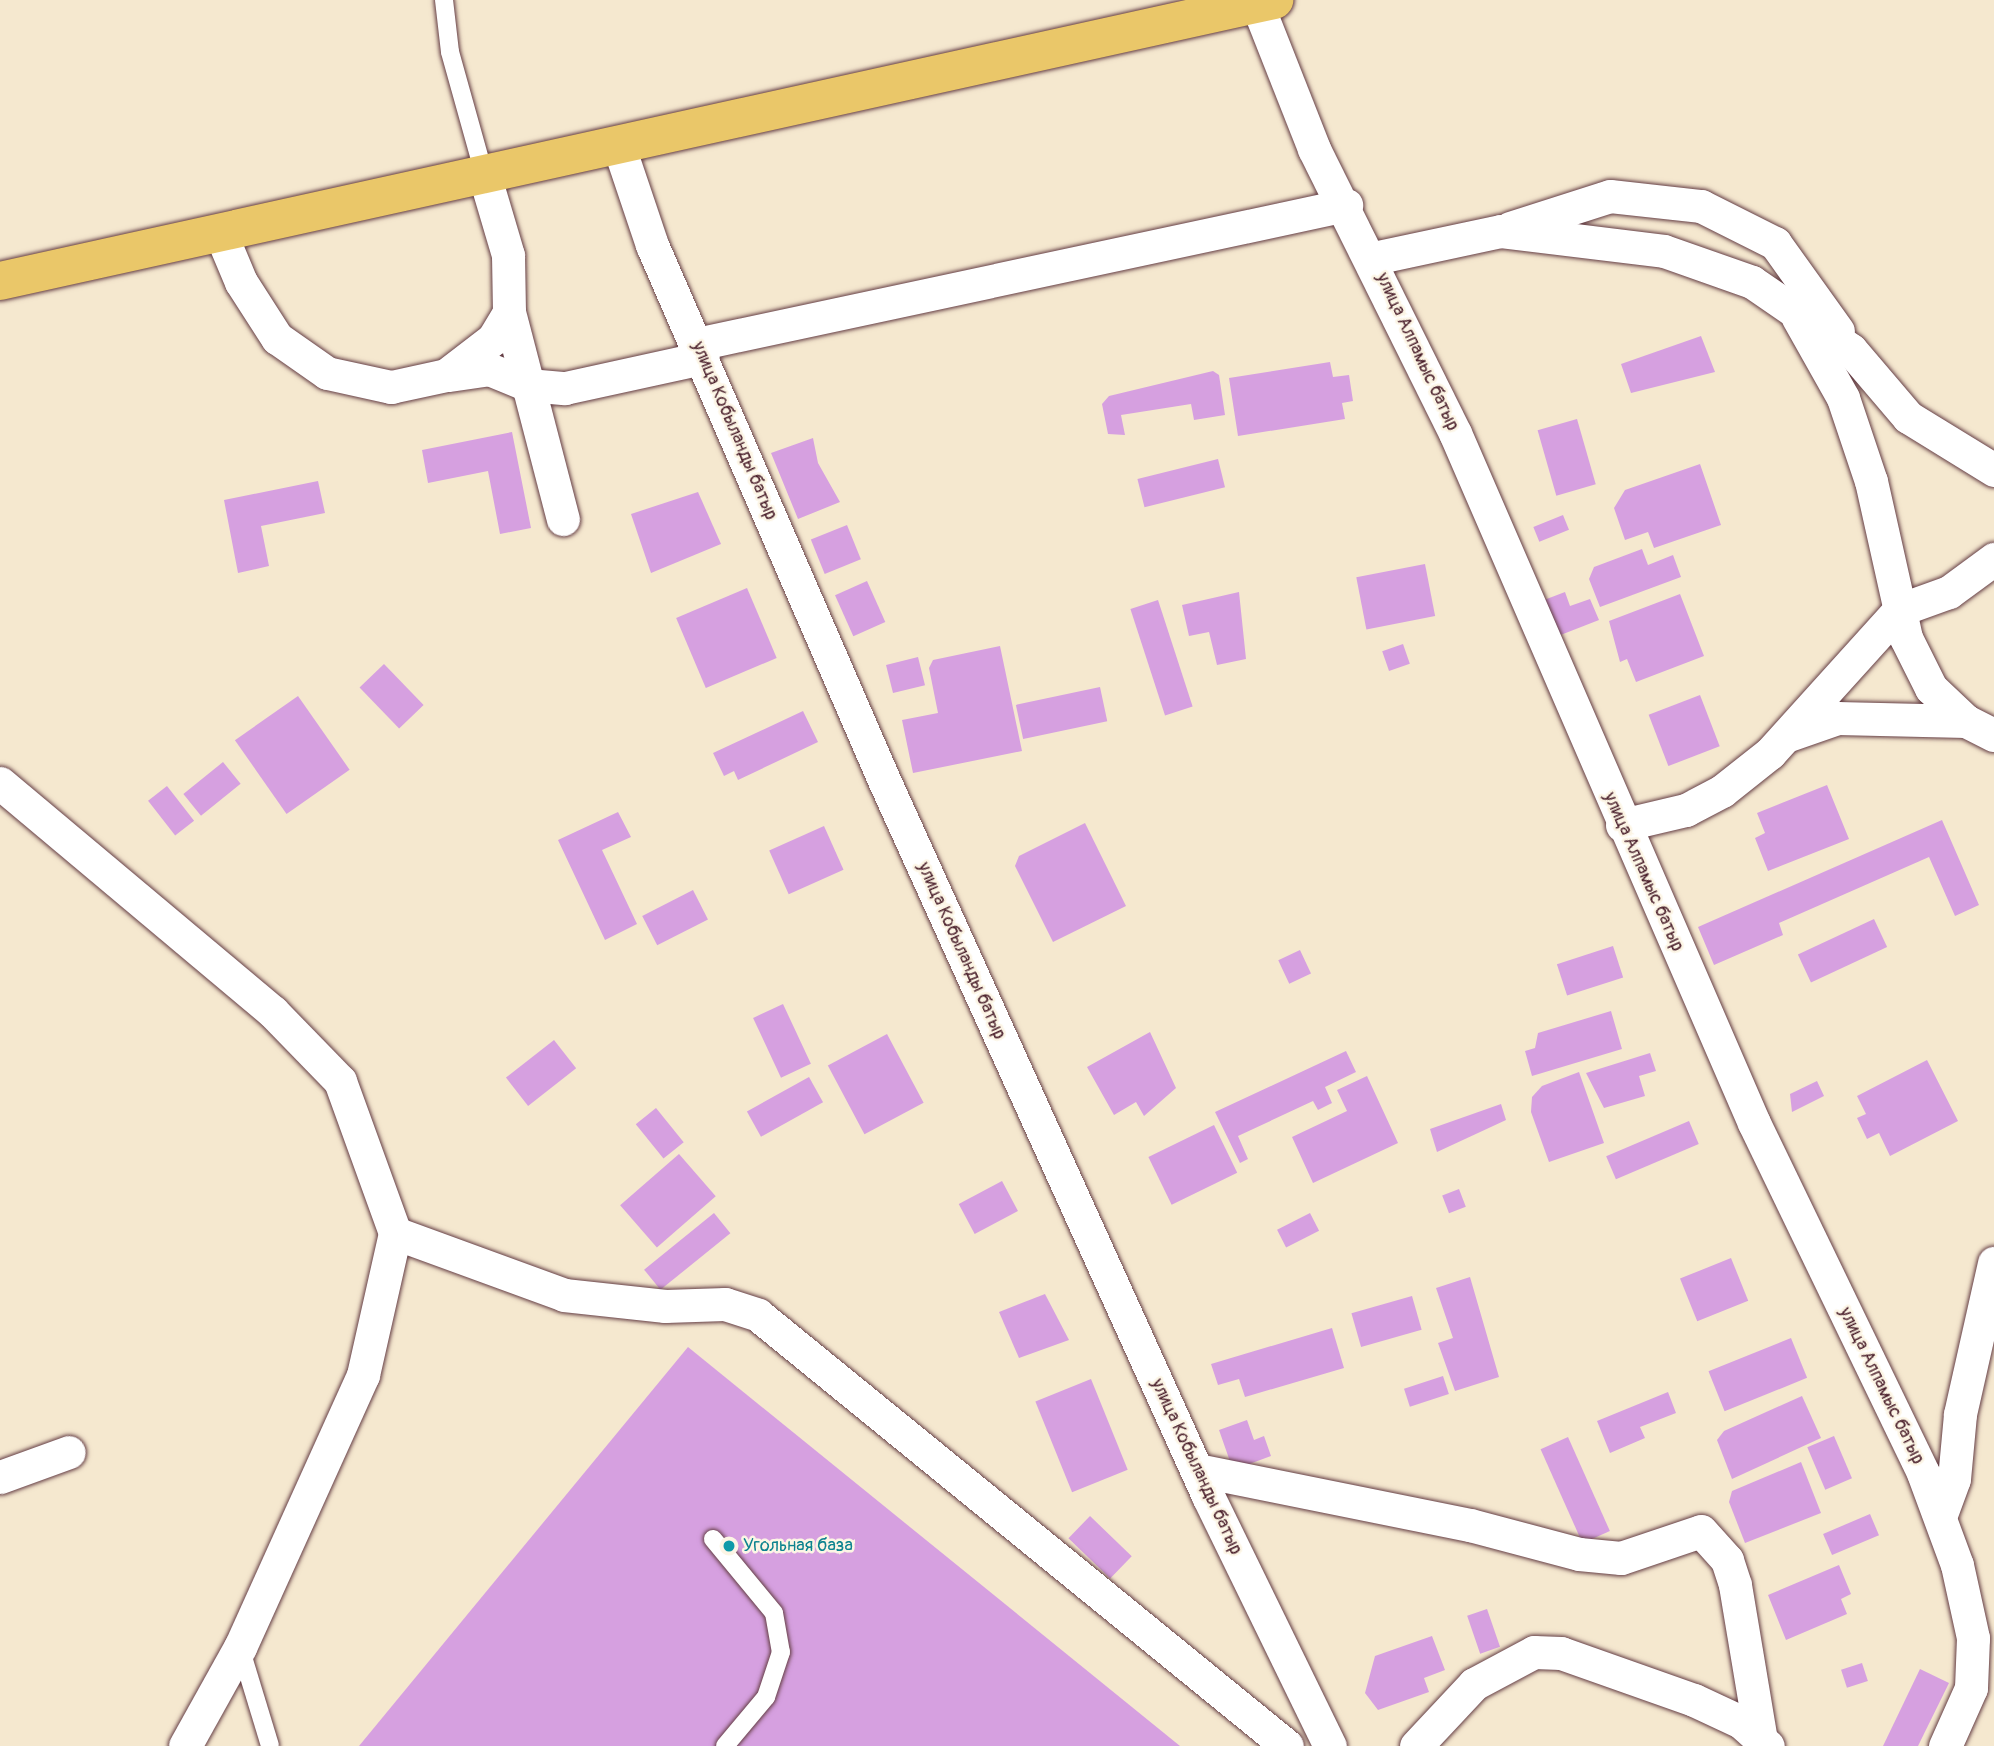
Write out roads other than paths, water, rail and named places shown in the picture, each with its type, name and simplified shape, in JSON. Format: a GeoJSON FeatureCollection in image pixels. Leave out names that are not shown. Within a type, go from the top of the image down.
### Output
{"type":"FeatureCollection","features":[{"type":"Feature","properties":{"kind":"main road"},"geometry":{"type":"LineString","coordinates":[[0,281],[1265,2]]}},
{"type":"Feature","properties":{"kind":"street","name":"улица Алпамыс батыр"},"geometry":{"type":"LineString","coordinates":[[1265,2],[1314,149],[1374,258],[1622,825],[1940,1517],[1973,1638],[1971,1688],[1945,1746]]}},
{"type":"Feature","properties":{"kind":"street","name":"улица Кобыланды батыр"},"geometry":{"type":"LineString","coordinates":[[618,144],[652,245],[884,780],[1197,1470],[1330,1746]]}},
{"type":"Feature","properties":{"kind":"street"},"geometry":{"type":"LineString","coordinates":[[484,174],[508,255],[509,312],[563,519]]}},
{"type":"Feature","properties":{"kind":"street"},"geometry":{"type":"LineString","coordinates":[[1374,258],[1501,230],[1610,196],[1701,206],[1774,243],[1851,349],[1908,417],[1994,470]]}},
{"type":"Feature","properties":{"kind":"street"},"geometry":{"type":"LineString","coordinates":[[220,232],[240,282],[277,338],[327,373],[391,387],[489,369],[528,385],[604,382],[700,351],[1346,205]]}},
{"type":"Feature","properties":{"kind":"street"},"geometry":{"type":"LineString","coordinates":[[1501,230],[1664,251],[1752,282],[1851,349]]}},
{"type":"Feature","properties":{"kind":"street"},"geometry":{"type":"LineString","coordinates":[[1794,310],[1843,398],[1871,481],[1899,610],[1931,688],[1980,728]]}},
{"type":"Feature","properties":{"kind":"street"},"geometry":{"type":"LineString","coordinates":[[446,375],[494,339],[509,312]]}},
{"type":"Feature","properties":{"kind":"street"},"geometry":{"type":"LineString","coordinates":[[1622,825],[1686,810],[1722,791],[1783,737],[1899,610],[1949,592],[1994,559]]}},
{"type":"Feature","properties":{"kind":"street"},"geometry":{"type":"LineString","coordinates":[[1783,737],[1837,718],[1980,728]]}},
{"type":"Feature","properties":{"kind":"street"},"geometry":{"type":"LineString","coordinates":[[0,783],[273,1012],[340,1081],[396,1233],[363,1375],[240,1647],[185,1746]]}},
{"type":"Feature","properties":{"kind":"street"},"geometry":{"type":"LineString","coordinates":[[396,1233],[564,1296],[664,1306],[725,1304],[758,1315],[1287,1746]]}},
{"type":"Feature","properties":{"kind":"street"},"geometry":{"type":"LineString","coordinates":[[1940,1517],[1954,1479],[1960,1414],[1994,1263]]}},
{"type":"Feature","properties":{"kind":"street"},"geometry":{"type":"LineString","coordinates":[[0,1477],[69,1452]]}},
{"type":"Feature","properties":{"kind":"street"},"geometry":{"type":"LineString","coordinates":[[1197,1470],[1579,1554],[1621,1558],[1701,1531],[1727,1560],[1735,1585],[1764,1743]]}},
{"type":"Feature","properties":{"kind":"street"},"geometry":{"type":"LineString","coordinates":[[1416,1746],[1474,1684],[1534,1652],[1561,1653],[1694,1700],[1741,1722],[1764,1743]]}},
{"type":"Feature","properties":{"kind":"lane"},"geometry":{"type":"LineString","coordinates":[[444,0],[450,52],[484,174]]}},
{"type":"Feature","properties":{"kind":"lane"},"geometry":{"type":"LineString","coordinates":[[713,1539],[775,1613],[780,1652],[766,1697],[725,1746]]}},
{"type":"Feature","properties":{"kind":"lane"},"geometry":{"type":"LineString","coordinates":[[240,1647],[270,1746]]}},
{"type":"Feature","properties":{"kind":"place","name":"Угольная база"},"geometry":{"type":"Point","coordinates":[729,1546]}}]}
